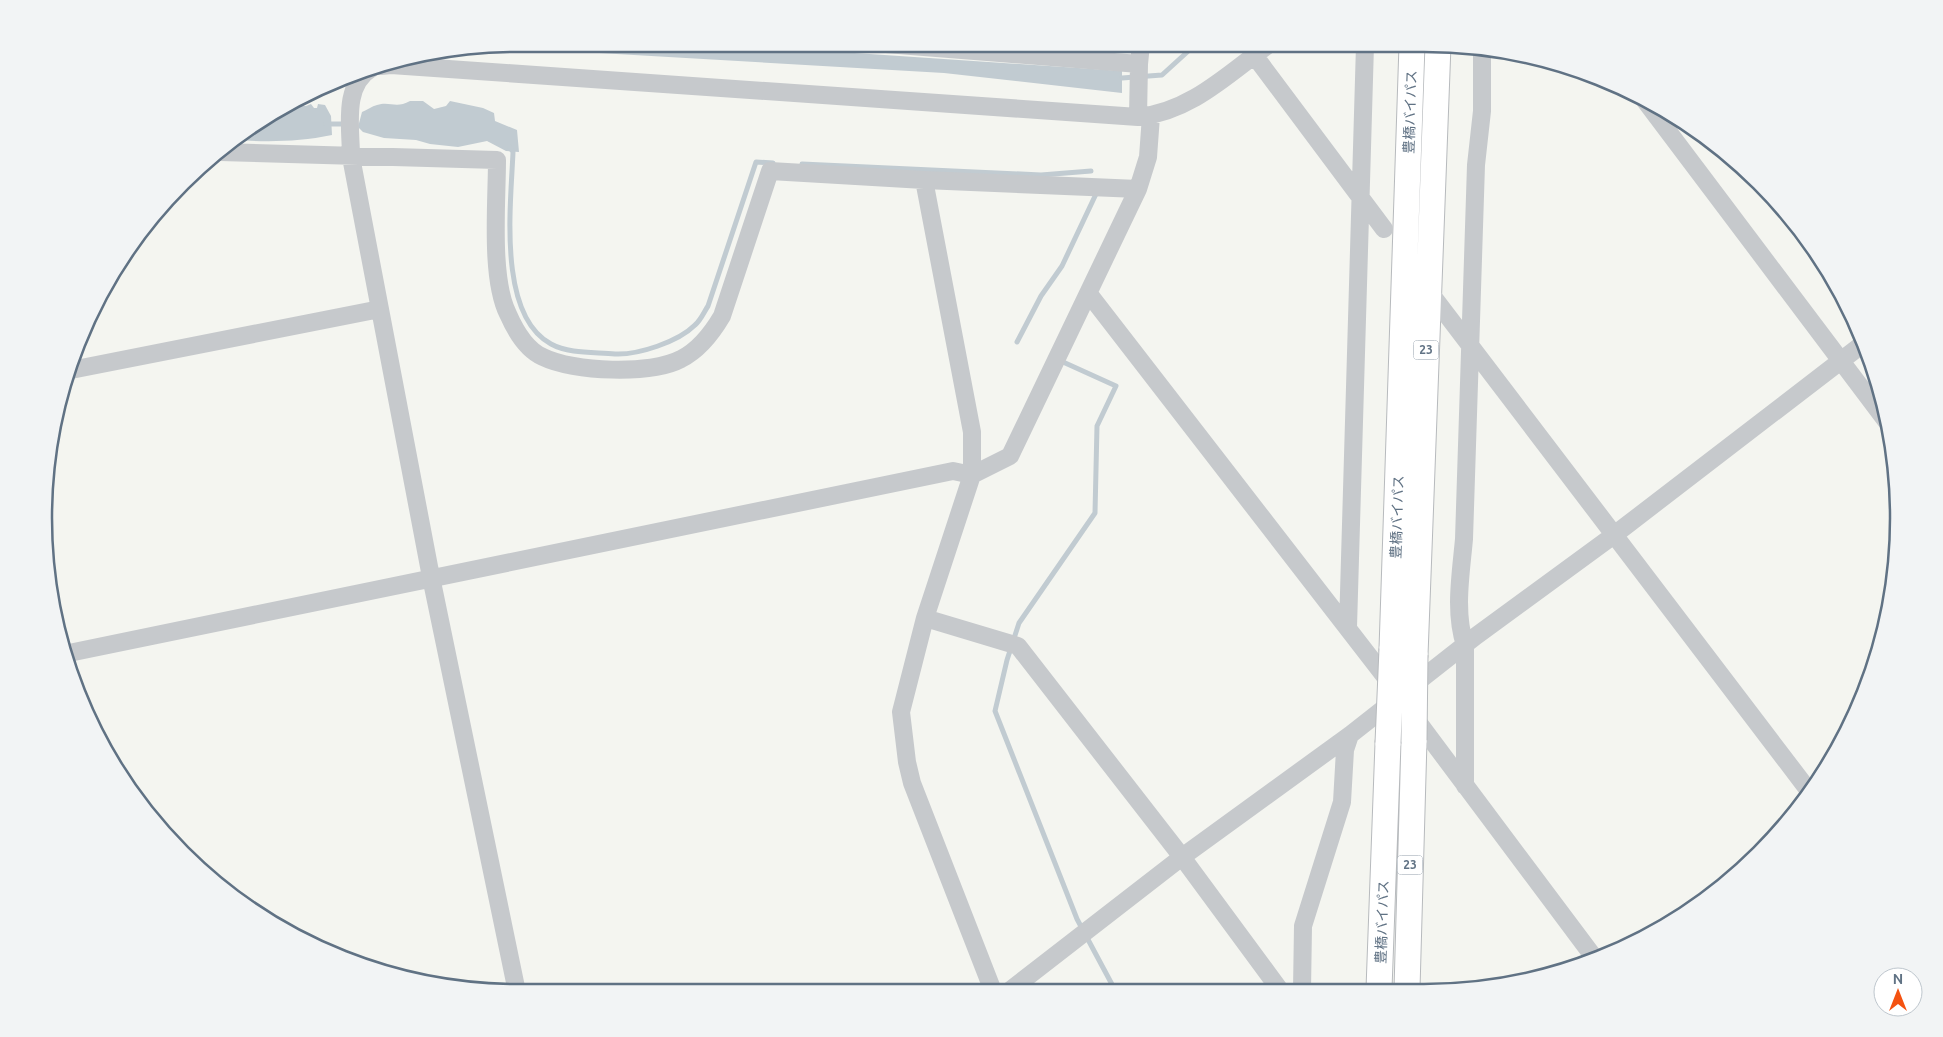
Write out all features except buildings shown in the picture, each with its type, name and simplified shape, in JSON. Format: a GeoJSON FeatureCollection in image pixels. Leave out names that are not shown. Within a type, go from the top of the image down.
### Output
{"type":"FeatureCollection","features":[{"type":"Feature","properties":{"kind":"highway","name":"豊橋バイパス"},"geometry":{"type":"LineString","coordinates":[[1379,984],[1412,52]]}},
{"type":"Feature","properties":{"kind":"highway","name":"豊橋バイパス"},"geometry":{"type":"LineString","coordinates":[[1406,984],[1415,655],[1438,52]]}},
{"type":"Feature","properties":{"kind":"street"},"geometry":{"type":"LineString","coordinates":[[978,52],[1139,66]]}},
{"type":"Feature","properties":{"kind":"street"},"geometry":{"type":"LineString","coordinates":[[72,652],[431,577],[954,471],[972,474],[1010,456],[1138,189],[1148,157],[1145,117],[1138,88],[1140,52]]}},
{"type":"Feature","properties":{"kind":"street"},"geometry":{"type":"LineString","coordinates":[[407,66],[1145,117],[1166,112],[1189,101],[1210,88],[1258,52]]}},
{"type":"Feature","properties":{"kind":"street"},"geometry":{"type":"LineString","coordinates":[[1348,627],[1365,52]]}},
{"type":"Feature","properties":{"kind":"street"},"geometry":{"type":"LineString","coordinates":[[1254,55],[1384,229]]}},
{"type":"Feature","properties":{"kind":"street"},"geometry":{"type":"LineString","coordinates":[[1465,786],[1465,645],[1460,629],[1476,165],[1482,111],[1482,56]]}},
{"type":"Feature","properties":{"kind":"street"},"geometry":{"type":"LineString","coordinates":[[350,84],[350,157],[431,577],[515,984]]}},
{"type":"Feature","properties":{"kind":"street"},"geometry":{"type":"LineString","coordinates":[[1654,113],[1878,409]]}},
{"type":"Feature","properties":{"kind":"street"},"geometry":{"type":"LineString","coordinates":[[231,152],[497,160],[498,265],[500,290],[507,312],[519,335],[542,357],[563,365],[592,370],[644,367],[680,360],[712,333],[722,316],[770,171],[1138,189]]}},
{"type":"Feature","properties":{"kind":"street"},"geometry":{"type":"LineString","coordinates":[[924,180],[972,432],[972,474],[925,618],[900,712],[912,783],[990,984]]}},
{"type":"Feature","properties":{"kind":"street"},"geometry":{"type":"LineString","coordinates":[[1088,294],[1348,627],[1591,954]]}},
{"type":"Feature","properties":{"kind":"street"},"geometry":{"type":"LineString","coordinates":[[1434,298],[1805,786]]}},
{"type":"Feature","properties":{"kind":"street"},"geometry":{"type":"LineString","coordinates":[[77,369],[380,309]]}},
{"type":"Feature","properties":{"kind":"street"},"geometry":{"type":"LineString","coordinates":[[1018,984],[1182,857],[1350,735],[1465,645],[1614,535],[1858,348]]}},
{"type":"Feature","properties":{"kind":"street"},"geometry":{"type":"LineString","coordinates":[[925,618],[1012,644],[1182,857],[1276,984]]}},
{"type":"Feature","properties":{"kind":"street"},"geometry":{"type":"LineString","coordinates":[[1302,984],[1303,926],[1342,802],[1345,750],[1350,735]]}},
{"type":"Feature","properties":{"kind":"street"},"geometry":{"type":"LineString","coordinates":[[1584,944],[1587,955]]}},
{"type":"Feature","properties":{"kind":"shaded area"},"geometry":{"type":"Polygon","coordinates":[[[582,52],[841,52],[1122,71],[1122,93],[944,73],[582,52]]]}},
{"type":"Feature","properties":{"kind":"shaded area"},"geometry":{"type":"Polygon","coordinates":[[[410,101],[423,101],[434,109],[446,106],[450,101],[483,108],[494,113],[495,121],[517,130],[519,152],[506,151],[487,141],[458,147],[430,144],[416,140],[384,138],[363,132],[358,127],[362,112],[371,107],[382,104],[397,105],[410,101]]]}},
{"type":"Feature","properties":{"kind":"shaded area"},"geometry":{"type":"Polygon","coordinates":[[[311,104],[314,108],[317,108],[318,104],[325,105],[331,116],[332,135],[283,141],[247,141],[285,115],[303,106],[311,104]]]}},
{"type":"Feature","properties":{"kind":"waterway"},"geometry":{"type":"LineString","coordinates":[[1122,78],[1162,75],[1187,52]]}},
{"type":"Feature","properties":{"kind":"waterway"},"geometry":{"type":"LineString","coordinates":[[326,124],[347,124]]}},
{"type":"Feature","properties":{"kind":"waterway"},"geometry":{"type":"LineString","coordinates":[[510,147],[513,152],[510,228],[511,256],[515,284],[522,309],[534,330],[551,344],[566,350],[591,353],[624,354],[646,350],[679,337],[697,323],[708,306],[756,162],[773,163]]}},
{"type":"Feature","properties":{"kind":"waterway"},"geometry":{"type":"LineString","coordinates":[[802,164],[1041,175],[1091,171]]}},
{"type":"Feature","properties":{"kind":"waterway"},"geometry":{"type":"LineString","coordinates":[[1017,342],[1041,296],[1062,266],[1096,194]]}},
{"type":"Feature","properties":{"kind":"waterway"},"geometry":{"type":"LineString","coordinates":[[1063,362],[1116,386],[1097,426],[1095,513],[1019,623],[1007,660],[995,711],[1077,919],[1112,984]]}}]}
